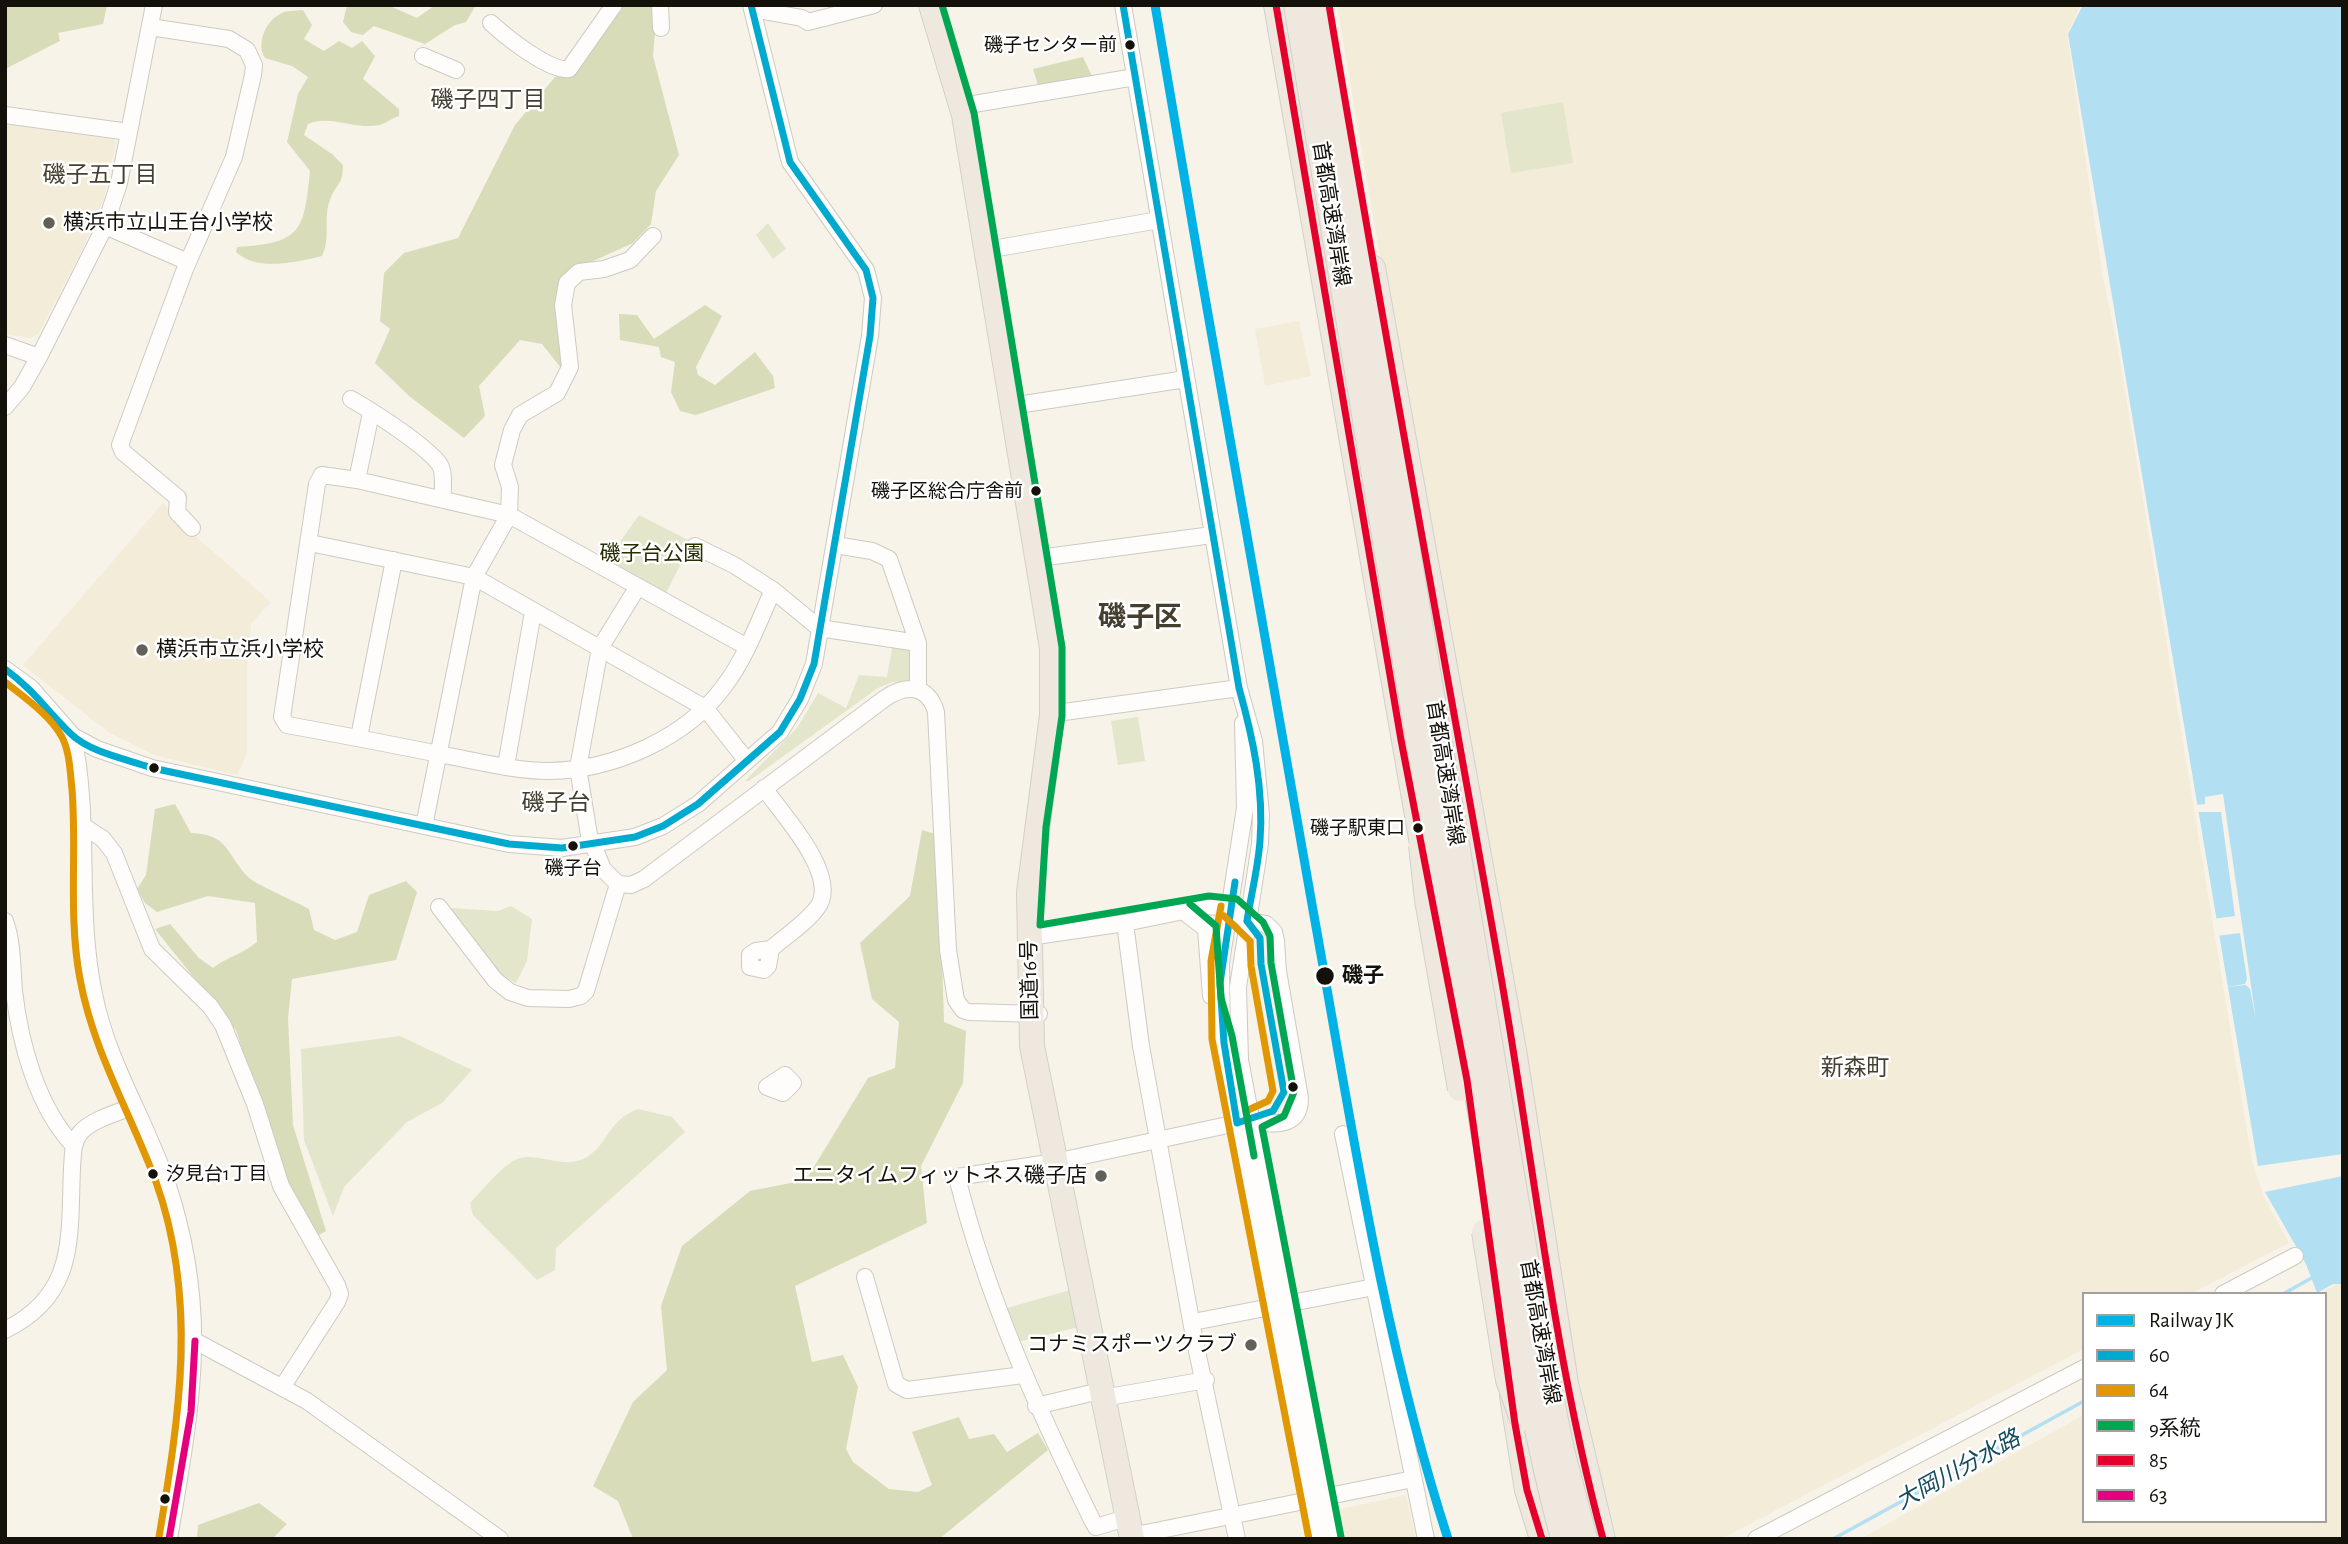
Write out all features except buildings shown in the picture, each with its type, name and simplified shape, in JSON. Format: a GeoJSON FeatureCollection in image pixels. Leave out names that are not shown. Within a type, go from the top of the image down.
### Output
{"type":"FeatureCollection","features":[{"type":"Feature","properties":{"kind":"highway","name":"国道16号"},"geometry":{"type":"LineString","coordinates":[[931,5],[968,105],[1044,557],[1065,664],[1064,712],[1035,937]]}},
{"type":"Feature","properties":{"kind":"highway","name":"国道16号"},"geometry":{"type":"LineString","coordinates":[[943,5],[968,105],[998,248],[1024,404],[1044,557],[1052,648],[1054,689],[1036,826],[1036,1013],[1032,1046],[1062,1160],[1134,1533]]}},
{"type":"Feature","properties":{"kind":"highway"},"geometry":{"type":"LineString","coordinates":[[1276,5],[1401,740],[1467,1080],[1515,1424],[1527,1490],[1542,1539]]}},
{"type":"Feature","properties":{"kind":"highway","name":"首都高速湾岸線"},"geometry":{"type":"LineString","coordinates":[[1296,5],[1517,1328],[1547,1480],[1565,1539]]}},
{"type":"Feature","properties":{"kind":"highway","name":"首都高速湾岸線"},"geometry":{"type":"LineString","coordinates":[[1317,5],[1429,676],[1464,793],[1528,1179],[1551,1341],[1588,1539]]}},
{"type":"Feature","properties":{"kind":"highway"},"geometry":{"type":"LineString","coordinates":[[1329,5],[1396,399],[1514,1050],[1566,1383],[1603,1539]]}},
{"type":"Feature","properties":{"kind":"highway"},"geometry":{"type":"LineString","coordinates":[[1331,320],[1343,333],[1356,338],[1366,336],[1376,327],[1381,312]]}},
{"type":"Feature","properties":{"kind":"highway"},"geometry":{"type":"LineString","coordinates":[[1345,406],[1353,394],[1364,386],[1375,384],[1396,399]]}},
{"type":"Feature","properties":{"kind":"highway"},"geometry":{"type":"LineString","coordinates":[[1381,520],[1427,900],[1508,1380],[1565,1539]]}},
{"type":"Feature","properties":{"kind":"highway"},"geometry":{"type":"LineString","coordinates":[[1401,740],[1457,730]]}},
{"type":"Feature","properties":{"kind":"highway"},"geometry":{"type":"LineString","coordinates":[[1514,1050],[1511,1155],[1527,1365],[1565,1539]]}},
{"type":"Feature","properties":{"kind":"highway"},"geometry":{"type":"LineString","coordinates":[[1467,1080],[1518,1245],[1563,1450],[1588,1539]]}},
{"type":"Feature","properties":{"kind":"street"},"geometry":{"type":"LineString","coordinates":[[5,407],[22,387],[39,358],[105,226],[120,183],[154,5]]}},
{"type":"Feature","properties":{"kind":"street"},"geometry":{"type":"LineString","coordinates":[[491,23],[507,38],[563,70],[569,69],[614,5]]}},
{"type":"Feature","properties":{"kind":"street"},"geometry":{"type":"LineString","coordinates":[[660,5],[661,28]]}},
{"type":"Feature","properties":{"kind":"street"},"geometry":{"type":"LineString","coordinates":[[5,668],[31,688],[73,736],[97,749],[172,773],[534,848],[592,846],[635,837],[663,826],[698,804],[780,732],[800,699],[814,664],[870,336],[873,298],[861,260],[790,162],[751,7],[802,18],[808,22],[873,5]]}},
{"type":"Feature","properties":{"kind":"street"},"geometry":{"type":"LineString","coordinates":[[1123,5],[1243,710],[1245,808],[1222,962],[1222,1038]]}},
{"type":"Feature","properties":{"kind":"street"},"geometry":{"type":"LineString","coordinates":[[150,27],[229,39],[247,50],[254,65],[234,157],[188,262],[120,445],[123,452],[178,498],[177,512],[192,528]]}},
{"type":"Feature","properties":{"kind":"street"},"geometry":{"type":"LineString","coordinates":[[423,56],[456,71]]}},
{"type":"Feature","properties":{"kind":"street"},"geometry":{"type":"LineString","coordinates":[[968,105],[1135,77]]}},
{"type":"Feature","properties":{"kind":"street"},"geometry":{"type":"LineString","coordinates":[[5,114],[129,132]]}},
{"type":"Feature","properties":{"kind":"street"},"geometry":{"type":"LineString","coordinates":[[998,248],[1159,220]]}},
{"type":"Feature","properties":{"kind":"street"},"geometry":{"type":"LineString","coordinates":[[105,226],[188,262]]}},
{"type":"Feature","properties":{"kind":"street"},"geometry":{"type":"LineString","coordinates":[[424,826],[474,577],[509,514],[510,487],[503,465],[516,421],[527,409],[557,393],[570,367],[563,305],[567,283],[579,272],[604,269],[630,260],[653,236]]}},
{"type":"Feature","properties":{"kind":"street"},"geometry":{"type":"LineString","coordinates":[[5,345],[39,358]]}},
{"type":"Feature","properties":{"kind":"street"},"geometry":{"type":"LineString","coordinates":[[1024,404],[1186,379]]}},
{"type":"Feature","properties":{"kind":"street"},"geometry":{"type":"LineString","coordinates":[[351,399],[440,465],[443,498]]}},
{"type":"Feature","properties":{"kind":"street"},"geometry":{"type":"LineString","coordinates":[[357,480],[371,413]]}},
{"type":"Feature","properties":{"kind":"street"},"geometry":{"type":"LineString","coordinates":[[747,647],[637,588],[509,514],[357,480],[319,477],[282,717],[287,725],[506,766],[550,771],[578,768],[645,748],[705,709],[726,684],[747,647],[773,590]]}},
{"type":"Feature","properties":{"kind":"street"},"geometry":{"type":"LineString","coordinates":[[1044,557],[1212,535]]}},
{"type":"Feature","properties":{"kind":"street"},"geometry":{"type":"LineString","coordinates":[[310,543],[474,577],[705,709],[747,761]]}},
{"type":"Feature","properties":{"kind":"street"},"geometry":{"type":"LineString","coordinates":[[835,545],[886,556],[918,643],[918,689]]}},
{"type":"Feature","properties":{"kind":"street"},"geometry":{"type":"LineString","coordinates":[[695,546],[734,565],[773,590],[820,628],[918,643]]}},
{"type":"Feature","properties":{"kind":"street"},"geometry":{"type":"LineString","coordinates":[[359,737],[394,560]]}},
{"type":"Feature","properties":{"kind":"street"},"geometry":{"type":"LineString","coordinates":[[637,588],[600,648],[578,768],[592,846],[603,869],[618,884],[631,884],[644,879],[896,690],[918,689],[931,699],[936,712],[948,950],[957,1000],[963,1010],[969,1012],[1036,1013]]}},
{"type":"Feature","properties":{"kind":"street"},"geometry":{"type":"LineString","coordinates":[[506,766],[533,612]]}},
{"type":"Feature","properties":{"kind":"street"},"geometry":{"type":"LineString","coordinates":[[1064,712],[1239,688]]}},
{"type":"Feature","properties":{"kind":"street"},"geometry":{"type":"LineString","coordinates":[[1243,710],[1254,741],[1261,814],[1260,844],[1247,921],[1237,1019],[1244,1122],[1256,1147],[1280,1305]]}},
{"type":"Feature","properties":{"kind":"street"},"geometry":{"type":"LineString","coordinates":[[73,736],[81,774],[85,827],[86,954],[94,998],[134,1106],[166,1180],[179,1223],[192,1291],[195,1341],[191,1412],[169,1539]]}},
{"type":"Feature","properties":{"kind":"street"},"geometry":{"type":"LineString","coordinates":[[764,788],[815,859],[823,884],[822,899],[817,909],[771,949]]}},
{"type":"Feature","properties":{"kind":"street"},"geometry":{"type":"LineString","coordinates":[[85,827],[103,839],[114,853],[141,927],[152,949],[210,1006],[223,1025],[255,1104],[281,1186],[337,1285],[340,1294],[337,1302],[283,1386]]}},
{"type":"Feature","properties":{"kind":"street"},"geometry":{"type":"LineString","coordinates":[[439,907],[495,979],[510,992],[528,998],[575,998],[586,991],[618,884]]}},
{"type":"Feature","properties":{"kind":"street"},"geometry":{"type":"LineString","coordinates":[[1035,937],[1208,906],[1231,908],[1247,921],[1266,924],[1274,932],[1276,941],[1278,971],[1300,1110],[1256,1147]]}},
{"type":"Feature","properties":{"kind":"street"},"geometry":{"type":"LineString","coordinates":[[1184,912],[1206,929],[1211,1000],[1244,1122],[1318,1498],[1331,1539]]}},
{"type":"Feature","properties":{"kind":"street"},"geometry":{"type":"LineString","coordinates":[[5,921],[15,995],[32,1066],[51,1114],[74,1146]]}},
{"type":"Feature","properties":{"kind":"street"},"geometry":{"type":"LineString","coordinates":[[1125,923],[1136,1016],[1158,1142],[1206,1380],[1210,1417],[1237,1539]]}},
{"type":"Feature","properties":{"kind":"street"},"geometry":{"type":"LineString","coordinates":[[5,1330],[29,1318],[45,1303],[60,1279],[68,1248],[74,1146],[82,1131],[134,1106]]}},
{"type":"Feature","properties":{"kind":"street"},"geometry":{"type":"LineString","coordinates":[[1289,1121],[1264,1125],[1244,1122],[1158,1142],[957,1177],[972,1237],[1036,1406],[1096,1527],[1134,1533],[1413,1479]]}},
{"type":"Feature","properties":{"kind":"street"},"geometry":{"type":"LineString","coordinates":[[1343,1134],[1426,1539]]}},
{"type":"Feature","properties":{"kind":"street"},"geometry":{"type":"LineString","coordinates":[[2228,1292],[2295,1256]]}},
{"type":"Feature","properties":{"kind":"street"},"geometry":{"type":"LineString","coordinates":[[865,1277],[896,1384],[900,1388],[907,1390],[1023,1375]]}},
{"type":"Feature","properties":{"kind":"street"},"geometry":{"type":"LineString","coordinates":[[1193,1322],[1374,1287]]}},
{"type":"Feature","properties":{"kind":"street"},"geometry":{"type":"LineString","coordinates":[[195,1341],[283,1386],[500,1539]]}},
{"type":"Feature","properties":{"kind":"street"},"geometry":{"type":"LineString","coordinates":[[1756,1539],[2082,1369]]}},
{"type":"Feature","properties":{"kind":"street"},"geometry":{"type":"LineString","coordinates":[[1036,1406],[1107,1393],[1206,1380]]}},
{"type":"Feature","properties":{"kind":"street"},"geometry":{"type":"LineString","coordinates":[[1318,1498],[1320,1539]]}},
{"type":"Feature","properties":{"kind":"shaded area"},"geometry":{"type":"Polygon","coordinates":[[[1337,5],[2081,5],[2067,34],[2103,278],[2118,348],[2252,1161],[2264,1197],[2289,1243],[2194,1292],[2082,1292],[2082,1350],[1721,1539],[1617,1539],[1578,1376],[1463,744],[1337,5]]]}},
{"type":"Feature","properties":{"kind":"shaded area","name":"横浜市立山王台小学校"},"geometry":{"type":"Polygon","coordinates":[[[5,124],[113,139],[116,143],[104,198],[83,248],[39,333],[31,338],[5,334],[5,124]]]}},
{"type":"Feature","properties":{"kind":"shaded area"},"geometry":{"type":"Polygon","coordinates":[[[1299,321],[1311,376],[1265,386],[1255,329],[1299,321]]]}},
{"type":"Feature","properties":{"kind":"shaded area","name":"横浜市立浜小学校"},"geometry":{"type":"Polygon","coordinates":[[[163,503],[186,528],[271,602],[251,624],[247,669],[247,753],[237,775],[154,755],[108,732],[23,665],[163,503]]]}},
{"type":"Feature","properties":{"kind":"shaded area"},"geometry":{"type":"Polygon","coordinates":[[[2343,1284],[2343,1539],[1860,1539],[2082,1416],[2082,1523],[2327,1523],[2327,1292],[2322,1292],[2343,1284]]]}},
{"type":"Feature","properties":{"kind":"shaded area"},"geometry":{"type":"Polygon","coordinates":[[[1406,1495],[1416,1539],[1342,1539],[1336,1510],[1406,1495]]]}},
{"type":"Feature","properties":{"kind":"green space"},"geometry":{"type":"Polygon","coordinates":[[[5,5],[107,5],[103,24],[58,33],[60,41],[5,69],[5,5]]]}},
{"type":"Feature","properties":{"kind":"green space"},"geometry":{"type":"Polygon","coordinates":[[[347,5],[388,5],[417,18],[435,5],[476,5],[466,22],[455,25],[425,44],[374,26],[363,35],[351,32],[343,22],[347,5]]]}},
{"type":"Feature","properties":{"kind":"green space"},"geometry":{"type":"Polygon","coordinates":[[[621,5],[654,5],[657,9],[653,56],[679,155],[656,191],[651,224],[633,243],[569,272],[555,305],[563,342],[561,368],[542,344],[520,340],[479,386],[485,416],[464,438],[409,396],[375,363],[390,329],[380,321],[384,273],[404,253],[458,238],[515,125],[555,77],[573,75],[621,5]]]}},
{"type":"Feature","properties":{"kind":"green space"},"geometry":{"type":"Polygon","coordinates":[[[303,10],[312,25],[304,39],[324,51],[339,41],[352,48],[362,41],[375,56],[363,79],[399,109],[399,116],[370,126],[334,121],[308,124],[304,135],[343,165],[340,181],[328,207],[325,249],[322,256],[266,264],[245,258],[236,252],[237,247],[275,242],[287,237],[301,221],[310,171],[287,142],[298,94],[308,77],[292,66],[265,58],[261,46],[270,22],[285,12],[303,10]]]}},
{"type":"Feature","properties":{"kind":"green space"},"geometry":{"type":"Polygon","coordinates":[[[1083,57],[1092,76],[1038,85],[1033,69],[1083,57]]]}},
{"type":"Feature","properties":{"kind":"green space"},"geometry":{"type":"Polygon","coordinates":[[[1563,102],[1573,163],[1511,173],[1501,113],[1563,102]]]}},
{"type":"Feature","properties":{"kind":"green space"},"geometry":{"type":"Polygon","coordinates":[[[768,223],[786,249],[773,259],[756,235],[768,223]]]}},
{"type":"Feature","properties":{"kind":"green space"},"geometry":{"type":"Polygon","coordinates":[[[705,305],[722,316],[696,367],[698,375],[715,385],[755,352],[773,376],[775,388],[696,415],[680,411],[671,392],[675,362],[661,357],[659,347],[620,340],[619,314],[637,315],[654,339],[705,305]]]}},
{"type":"Feature","properties":{"kind":"green space","name":"磯子台公園"},"geometry":{"type":"Polygon","coordinates":[[[639,515],[692,542],[665,595],[603,561],[612,543],[620,542],[639,515]]]}},
{"type":"Feature","properties":{"kind":"green space"},"geometry":{"type":"Polygon","coordinates":[[[892,648],[913,648],[914,684],[893,682],[878,688],[749,781],[745,781],[797,728],[818,693],[846,708],[859,675],[887,677],[892,648]]]}},
{"type":"Feature","properties":{"kind":"green space"},"geometry":{"type":"Polygon","coordinates":[[[1138,717],[1145,761],[1118,765],[1111,721],[1138,717]]]}},
{"type":"Feature","properties":{"kind":"green space"},"geometry":{"type":"Polygon","coordinates":[[[175,804],[191,833],[221,842],[249,878],[309,909],[314,930],[335,940],[357,932],[369,895],[406,881],[417,892],[396,960],[292,979],[288,1018],[293,1125],[326,1231],[317,1236],[283,1173],[236,1030],[155,929],[170,924],[199,958],[213,968],[257,942],[255,903],[208,896],[157,912],[145,903],[137,889],[146,875],[155,809],[175,804]]]}},
{"type":"Feature","properties":{"kind":"green space"},"geometry":{"type":"Polygon","coordinates":[[[922,830],[938,835],[944,1022],[966,1031],[963,1083],[921,1166],[927,1223],[795,1286],[812,1362],[843,1355],[858,1387],[846,1449],[853,1462],[889,1489],[918,1492],[932,1485],[912,1432],[959,1417],[969,1439],[994,1434],[1007,1452],[1038,1433],[1048,1450],[939,1539],[633,1539],[618,1501],[593,1486],[633,1402],[667,1370],[661,1306],[682,1246],[750,1191],[806,1180],[868,1078],[895,1068],[899,1022],[872,999],[860,943],[910,896],[922,830]]]}},
{"type":"Feature","properties":{"kind":"green space"},"geometry":{"type":"Polygon","coordinates":[[[511,906],[532,919],[527,961],[516,983],[501,976],[450,908],[498,911],[511,906]]]}},
{"type":"Feature","properties":{"kind":"green space"},"geometry":{"type":"Polygon","coordinates":[[[400,1036],[472,1070],[442,1103],[407,1122],[344,1187],[333,1216],[304,1140],[301,1049],[400,1036]]]}},
{"type":"Feature","properties":{"kind":"green space"},"geometry":{"type":"Polygon","coordinates":[[[638,1109],[672,1117],[685,1132],[556,1248],[555,1270],[537,1280],[473,1215],[470,1203],[513,1161],[530,1157],[568,1162],[587,1157],[620,1119],[638,1109]]]}},
{"type":"Feature","properties":{"kind":"green space"},"geometry":{"type":"Polygon","coordinates":[[[1070,1290],[1079,1327],[1018,1342],[1004,1309],[1070,1290]]]}},
{"type":"Feature","properties":{"kind":"green space"},"geometry":{"type":"Polygon","coordinates":[[[259,1503],[287,1524],[272,1539],[197,1539],[198,1525],[259,1503]]]}},
{"type":"Feature","properties":{"kind":"water"},"geometry":{"type":"Polygon","coordinates":[[[2083,5],[2343,5],[2343,1154],[2258,1166],[2068,34],[2083,5]]]}},
{"type":"Feature","properties":{"kind":"water"},"geometry":{"type":"Polygon","coordinates":[[[2343,1176],[2343,1284],[2333,1284],[2317,1292],[2306,1264],[2265,1192],[2343,1176]]]}},
{"type":"Feature","properties":{"kind":"pier"},"geometry":{"type":"Polygon","coordinates":[[[2223,794],[2256,1020],[2250,989],[2246,985],[2226,987],[2245,984],[2247,979],[2240,933],[2216,936],[2213,919],[2235,916],[2221,812],[2195,812],[2194,805],[2205,804],[2205,797],[2223,794]]]}},
{"type":"Feature","properties":{"kind":"waterway","name":"大岡川分水路"},"geometry":{"type":"LineString","coordinates":[[2287,1292],[2315,1276]]}},
{"type":"Feature","properties":{"kind":"waterway","name":"大岡川分水路"},"geometry":{"type":"LineString","coordinates":[[1833,1539],[2082,1402]]}},
{"type":"Feature","properties":{"kind":"rail line","name":"JK"},"geometry":{"type":"LineString","coordinates":[[1155,5],[1370,1227],[1404,1384],[1448,1539]]}},
{"type":"Feature","properties":{"kind":"transit line","name":"60"},"geometry":{"type":"LineString","coordinates":[[5,669],[33,693],[79,741],[110,755],[152,768],[509,844],[562,848],[635,837],[663,826],[698,804],[780,732],[800,699],[814,664],[870,336],[873,298],[866,270],[790,162],[751,5]]}},
{"type":"Feature","properties":{"kind":"transit line","name":"9系統"},"geometry":{"type":"LineString","coordinates":[[942,5],[974,113],[1062,647],[1062,716],[1046,827],[1040,925],[1209,896],[1237,899],[1263,922],[1270,936],[1271,963],[1294,1092],[1284,1116],[1262,1127],[1341,1537]]}},
{"type":"Feature","properties":{"kind":"transit line","name":"60"},"geometry":{"type":"LineString","coordinates":[[1123,5],[1239,688],[1256,764],[1260,841],[1247,921]]}},
{"type":"Feature","properties":{"kind":"transit line","name":"85"},"geometry":{"type":"LineString","coordinates":[[1276,5],[1401,740],[1467,1080],[1515,1424],[1527,1490],[1542,1539]]}},
{"type":"Feature","properties":{"kind":"transit line","name":"85"},"geometry":{"type":"LineString","coordinates":[[1329,5],[1501,977],[1557,1329],[1603,1539]]}},
{"type":"Feature","properties":{"kind":"transit line","name":"64"},"geometry":{"type":"LineString","coordinates":[[5,682],[51,721],[67,749],[73,813],[74,932],[80,979],[103,1057],[156,1182],[169,1226],[177,1270],[181,1359],[173,1448],[159,1537]]}},
{"type":"Feature","properties":{"kind":"transit line","name":"60"},"geometry":{"type":"LineString","coordinates":[[1235,882],[1220,983],[1224,1043],[1237,1123]]}},
{"type":"Feature","properties":{"kind":"transit line","name":"9系統"},"geometry":{"type":"LineString","coordinates":[[1190,904],[1216,926],[1221,998],[1232,1036],[1254,1156]]}},
{"type":"Feature","properties":{"kind":"transit line","name":"64"},"geometry":{"type":"LineString","coordinates":[[1221,906],[1211,961],[1212,1039],[1309,1539]]}},
{"type":"Feature","properties":{"kind":"transit line","name":"64"},"geometry":{"type":"LineString","coordinates":[[1224,916],[1250,941],[1251,966],[1273,1091],[1268,1101],[1246,1111]]}},
{"type":"Feature","properties":{"kind":"transit line","name":"60"},"geometry":{"type":"LineString","coordinates":[[1237,1123],[1273,1111],[1284,1092],[1261,964],[1260,938],[1247,921]]}},
{"type":"Feature","properties":{"kind":"transit line","name":"63"},"geometry":{"type":"LineString","coordinates":[[169,1539],[191,1412],[195,1341]]}},
{"type":"Feature","properties":{"kind":"place","name":"磯子センター前"},"geometry":{"type":"Point","coordinates":[1130,45]}},
{"type":"Feature","properties":{"kind":"place","name":"横浜市立山王台小学校"},"geometry":{"type":"Point","coordinates":[49,223]}},
{"type":"Feature","properties":{"kind":"place","name":"磯子区総合庁舎前"},"geometry":{"type":"Point","coordinates":[1036,491]}},
{"type":"Feature","properties":{"kind":"place","name":"横浜市立浜小学校"},"geometry":{"type":"Point","coordinates":[142,650]}},
{"type":"Feature","properties":{"kind":"place","name":"磯子駅東口"},"geometry":{"type":"Point","coordinates":[1418,828]}},
{"type":"Feature","properties":{"kind":"place","name":"磯子台"},"geometry":{"type":"Point","coordinates":[573,846]}},
{"type":"Feature","properties":{"kind":"place","name":"磯子"},"geometry":{"type":"Point","coordinates":[1325,976]}},
{"type":"Feature","properties":{"kind":"place","name":"汐見台1丁目"},"geometry":{"type":"Point","coordinates":[153,1174]}},
{"type":"Feature","properties":{"kind":"place","name":"エニタイムフィットネス磯子店"},"geometry":{"type":"Point","coordinates":[1101,1176]}},
{"type":"Feature","properties":{"kind":"place","name":"コナミスポーツクラブ"},"geometry":{"type":"Point","coordinates":[1251,1345]}},
{"type":"Feature","properties":{"kind":"district","name":"磯子四丁目"},"geometry":{"type":"Point","coordinates":[488,100]}},
{"type":"Feature","properties":{"kind":"district","name":"磯子五丁目"},"geometry":{"type":"Point","coordinates":[100,175]}},
{"type":"Feature","properties":{"kind":"district","name":"磯子区"},"geometry":{"type":"Point","coordinates":[1140,618]}},
{"type":"Feature","properties":{"kind":"district","name":"磯子台"},"geometry":{"type":"Point","coordinates":[556,803]}},
{"type":"Feature","properties":{"kind":"district","name":"新森町"},"geometry":{"type":"Point","coordinates":[1855,1068]}}]}
